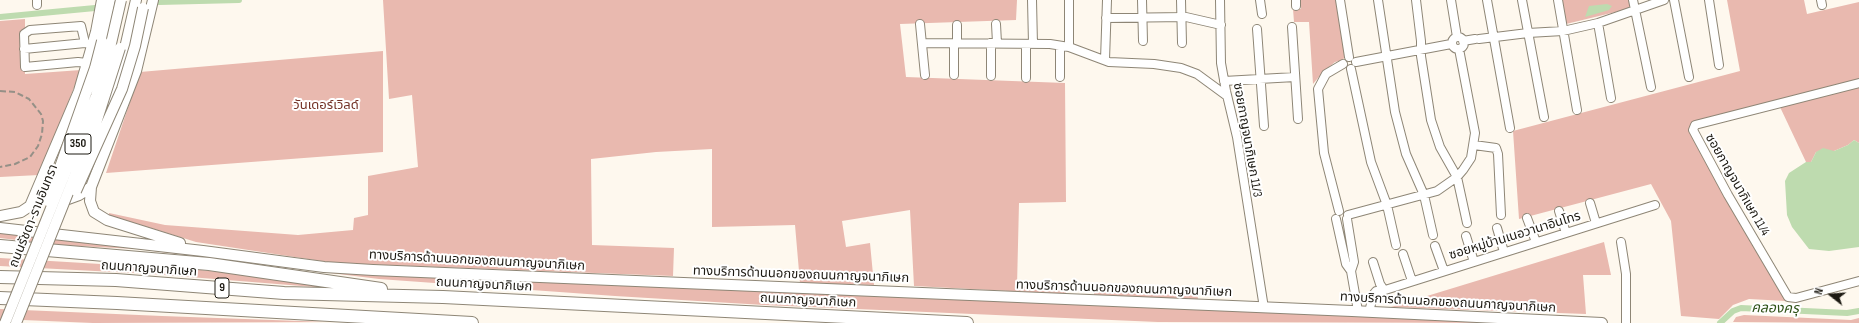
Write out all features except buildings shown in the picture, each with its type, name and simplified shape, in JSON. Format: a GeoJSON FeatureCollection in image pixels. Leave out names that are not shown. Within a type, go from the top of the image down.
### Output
{"type":"FeatureCollection","features":[{"type":"Feature","properties":{"kind":"highway"},"geometry":{"type":"LineString","coordinates":[[0,246],[209,264],[443,297]]}},
{"type":"Feature","properties":{"kind":"highway"},"geometry":{"type":"LineString","coordinates":[[0,252],[58,252]]}},
{"type":"Feature","properties":{"kind":"highway","name":"ถนนกาญจนาภิเษก"},"geometry":{"type":"LineString","coordinates":[[0,277],[116,280],[284,293],[443,297],[967,323]]}},
{"type":"Feature","properties":{"kind":"highway","name":"9"},"geometry":{"type":"LineString","coordinates":[[0,298],[117,303],[446,323],[472,323]]}},
{"type":"Feature","properties":{"kind":"main road"},"geometry":{"type":"LineString","coordinates":[[0,216],[21,212],[30,206],[74,104],[87,63],[89,44],[102,0]]}},
{"type":"Feature","properties":{"kind":"main road","name":"ถนนรัชดา-รามอินทรา"},"geometry":{"type":"LineString","coordinates":[[21,282],[53,184],[95,68],[110,0]]}},
{"type":"Feature","properties":{"kind":"main road","name":"ถนนรัชดา-รามอินทรา"},"geometry":{"type":"LineString","coordinates":[[5,323],[96,96],[108,56],[121,0]]}},
{"type":"Feature","properties":{"kind":"main road","name":"ถนนรัชดา-รามอินทรา"},"geometry":{"type":"LineString","coordinates":[[16,323],[97,120],[120,48],[131,0]]}},
{"type":"Feature","properties":{"kind":"main road"},"geometry":{"type":"LineString","coordinates":[[153,0],[136,71],[91,187],[90,195],[92,207],[99,217],[204,250]]}},
{"type":"Feature","properties":{"kind":"main road"},"geometry":{"type":"LineString","coordinates":[[104,155],[114,93],[141,3]]}},
{"type":"Feature","properties":{"kind":"main road","name":"ถนนรัชดา-รามอินทรา"},"geometry":{"type":"LineString","coordinates":[[40,263],[68,208],[98,139],[118,100],[130,63],[141,3]]}},
{"type":"Feature","properties":{"kind":"main road"},"geometry":{"type":"LineString","coordinates":[[43,177],[46,188],[56,197],[68,200],[91,187]]}},
{"type":"Feature","properties":{"kind":"main road","name":"ทางบริการด้านนอกของถนนกาญจนาภิเษก"},"geometry":{"type":"LineString","coordinates":[[0,228],[204,250],[324,267],[373,270],[1358,311],[1602,323]]}},
{"type":"Feature","properties":{"kind":"street"},"geometry":{"type":"LineString","coordinates":[[1026,78],[1030,44],[1032,0]]}},
{"type":"Feature","properties":{"kind":"street"},"geometry":{"type":"LineString","coordinates":[[1069,0],[1069,47]]}},
{"type":"Feature","properties":{"kind":"street"},"geometry":{"type":"LineString","coordinates":[[1105,60],[1107,0]]}},
{"type":"Feature","properties":{"kind":"street"},"geometry":{"type":"LineString","coordinates":[[1142,0],[1143,41]]}},
{"type":"Feature","properties":{"kind":"street"},"geometry":{"type":"LineString","coordinates":[[1181,0],[1182,43]]}},
{"type":"Feature","properties":{"kind":"street","name":"ซอยกาญจนาภิเษก 11/3"},"geometry":{"type":"LineString","coordinates":[[1220,0],[1221,63],[1237,137],[1264,308]]}},
{"type":"Feature","properties":{"kind":"street"},"geometry":{"type":"LineString","coordinates":[[1260,0],[1262,14]]}},
{"type":"Feature","properties":{"kind":"street"},"geometry":{"type":"LineString","coordinates":[[1340,0],[1371,162],[1387,205],[1396,245]]}},
{"type":"Feature","properties":{"kind":"street"},"geometry":{"type":"LineString","coordinates":[[1378,0],[1395,112],[1406,154],[1424,195],[1433,235]]}},
{"type":"Feature","properties":{"kind":"street"},"geometry":{"type":"LineString","coordinates":[[1416,0],[1431,120],[1440,147],[1457,177],[1466,223]]}},
{"type":"Feature","properties":{"kind":"street"},"geometry":{"type":"LineString","coordinates":[[1451,0],[1460,39],[1463,45],[1459,49]]}},
{"type":"Feature","properties":{"kind":"street"},"geometry":{"type":"LineString","coordinates":[[1487,0],[1510,128]]}},
{"type":"Feature","properties":{"kind":"street"},"geometry":{"type":"LineString","coordinates":[[1522,0],[1544,118]]}},
{"type":"Feature","properties":{"kind":"street"},"geometry":{"type":"LineString","coordinates":[[1558,0],[1577,110]]}},
{"type":"Feature","properties":{"kind":"street"},"geometry":{"type":"LineString","coordinates":[[1633,0],[1634,11],[1651,87]]}},
{"type":"Feature","properties":{"kind":"street"},"geometry":{"type":"LineString","coordinates":[[1451,44],[1453,39],[1493,38],[1528,33],[1563,31],[1598,23],[1664,0]]}},
{"type":"Feature","properties":{"kind":"street"},"geometry":{"type":"LineString","coordinates":[[1674,0],[1689,77]]}},
{"type":"Feature","properties":{"kind":"street"},"geometry":{"type":"LineString","coordinates":[[1709,0],[1719,65]]}},
{"type":"Feature","properties":{"kind":"street"},"geometry":{"type":"LineString","coordinates":[[1106,18],[1181,17],[1206,20],[1221,25]]}},
{"type":"Feature","properties":{"kind":"street"},"geometry":{"type":"LineString","coordinates":[[1598,23],[1611,98]]}},
{"type":"Feature","properties":{"kind":"street"},"geometry":{"type":"LineString","coordinates":[[920,24],[925,75]]}},
{"type":"Feature","properties":{"kind":"street"},"geometry":{"type":"LineString","coordinates":[[954,75],[957,24]]}},
{"type":"Feature","properties":{"kind":"street"},"geometry":{"type":"LineString","coordinates":[[991,76],[996,24]]}},
{"type":"Feature","properties":{"kind":"street"},"geometry":{"type":"LineString","coordinates":[[24,49],[89,44],[81,26],[30,30],[24,34],[24,49],[26,67],[78,62],[87,63]]}},
{"type":"Feature","properties":{"kind":"street"},"geometry":{"type":"LineString","coordinates":[[1292,27],[1298,119]]}},
{"type":"Feature","properties":{"kind":"street"},"geometry":{"type":"LineString","coordinates":[[1257,29],[1264,126]]}},
{"type":"Feature","properties":{"kind":"street"},"geometry":{"type":"LineString","coordinates":[[922,43],[994,43],[1069,47],[1105,60],[1181,68],[1197,74],[1227,96]]}},
{"type":"Feature","properties":{"kind":"street"},"geometry":{"type":"LineString","coordinates":[[1358,311],[1351,271],[1346,264],[1336,219],[1336,215],[1339,211],[1324,153],[1318,90],[1326,74],[1343,64],[1345,68],[1352,63],[1451,44]]}},
{"type":"Feature","properties":{"kind":"street"},"geometry":{"type":"LineString","coordinates":[[1451,44],[1455,49],[1459,49]]}},
{"type":"Feature","properties":{"kind":"street"},"geometry":{"type":"LineString","coordinates":[[1060,46],[1060,77]]}},
{"type":"Feature","properties":{"kind":"street"},"geometry":{"type":"LineString","coordinates":[[1336,219],[1341,222],[1347,217],[1437,191],[1457,177],[1471,158],[1475,133],[1459,49]]}},
{"type":"Feature","properties":{"kind":"street"},"geometry":{"type":"LineString","coordinates":[[1224,81],[1295,77]]}},
{"type":"Feature","properties":{"kind":"street","name":"ซอยกาญจนาภิเษก 11/4"},"geometry":{"type":"LineString","coordinates":[[1859,84],[1695,125],[1693,130],[1728,195],[1788,297],[1796,298],[1859,281]]}},
{"type":"Feature","properties":{"kind":"street"},"geometry":{"type":"LineString","coordinates":[[1474,145],[1496,148],[1498,154],[1501,215]]}},
{"type":"Feature","properties":{"kind":"street"},"geometry":{"type":"LineString","coordinates":[[1590,203],[1596,223]]}},
{"type":"Feature","properties":{"kind":"street","name":"ซอยหมู่บ้านเนอวานาอินโทร"},"geometry":{"type":"LineString","coordinates":[[1377,296],[1412,281],[1655,205]]}},
{"type":"Feature","properties":{"kind":"street"},"geometry":{"type":"LineString","coordinates":[[1339,211],[1345,211],[1347,217],[1354,262],[1351,271]]}},
{"type":"Feature","properties":{"kind":"street"},"geometry":{"type":"LineString","coordinates":[[1559,211],[1566,233]]}},
{"type":"Feature","properties":{"kind":"street"},"geometry":{"type":"LineString","coordinates":[[1527,218],[1536,242]]}},
{"type":"Feature","properties":{"kind":"street"},"geometry":{"type":"LineString","coordinates":[[1497,228],[1504,252]]}},
{"type":"Feature","properties":{"kind":"street"},"geometry":{"type":"LineString","coordinates":[[1466,236],[1474,262]]}},
{"type":"Feature","properties":{"kind":"street"},"geometry":{"type":"LineString","coordinates":[[1621,242],[1626,274],[1626,323]]}},
{"type":"Feature","properties":{"kind":"street"},"geometry":{"type":"LineString","coordinates":[[1435,246],[1444,271]]}},
{"type":"Feature","properties":{"kind":"street"},"geometry":{"type":"LineString","coordinates":[[1403,254],[1412,281]]}},
{"type":"Feature","properties":{"kind":"street"},"geometry":{"type":"LineString","coordinates":[[1372,312],[1380,284],[1373,262]]}},
{"type":"Feature","properties":{"kind":"green space"},"geometry":{"type":"Polygon","coordinates":[[[383,0],[1017,0],[1016,20],[900,24],[906,77],[1065,83],[1066,202],[1019,203],[1017,286],[1066,288],[1066,294],[914,286],[910,210],[842,221],[846,247],[870,243],[874,285],[800,283],[795,225],[712,227],[712,149],[656,152],[591,159],[592,245],[674,248],[673,276],[334,263],[196,242],[109,215],[109,213],[165,225],[298,235],[353,230],[354,218],[368,215],[368,176],[418,167],[412,95],[389,99],[383,0]]]}},
{"type":"Feature","properties":{"kind":"green space"},"geometry":{"type":"Polygon","coordinates":[[[1300,0],[1336,0],[1345,56],[1343,60],[1335,62],[1323,72],[1313,84],[1309,22],[1294,22],[1293,9],[1301,9],[1300,0]]]}},
{"type":"Feature","properties":{"kind":"green space"},"geometry":{"type":"Polygon","coordinates":[[[1561,0],[1630,0],[1631,6],[1628,9],[1566,24],[1561,0]]]}},
{"type":"Feature","properties":{"kind":"green space"},"geometry":{"type":"Polygon","coordinates":[[[1727,0],[1804,0],[1807,14],[1859,2],[1859,81],[1694,122],[1690,133],[1786,301],[1749,299],[1733,305],[1719,319],[1681,316],[1671,221],[1651,184],[1519,219],[1513,131],[1740,71],[1727,0]]]}},
{"type":"Feature","properties":{"kind":"green space"},"geometry":{"type":"Polygon","coordinates":[[[25,19],[25,74],[81,70],[39,175],[0,177],[0,21],[25,19]]]}},
{"type":"Feature","properties":{"kind":"green space","name":"วันเดอร์เวิลด์"},"geometry":{"type":"Polygon","coordinates":[[[383,51],[383,152],[106,173],[140,72],[383,51]]]}},
{"type":"Feature","properties":{"kind":"green space"},"geometry":{"type":"Polygon","coordinates":[[[1859,86],[1859,143],[1854,140],[1848,145],[1834,151],[1816,152],[1811,162],[1806,162],[1780,107],[1859,86]]]}},
{"type":"Feature","properties":{"kind":"green space"},"geometry":{"type":"Polygon","coordinates":[[[0,231],[269,263],[1538,323],[1158,322],[764,305],[379,279],[137,249],[57,245],[0,238],[0,231]]]}},
{"type":"Feature","properties":{"kind":"green space"},"geometry":{"type":"Polygon","coordinates":[[[1604,242],[1611,275],[1583,275],[1586,314],[1391,307],[1604,242]]]}},
{"type":"Feature","properties":{"kind":"green space"},"geometry":{"type":"Polygon","coordinates":[[[0,258],[201,270],[328,284],[327,288],[152,274],[0,266],[0,258]]]}},
{"type":"Feature","properties":{"kind":"green space"},"geometry":{"type":"Polygon","coordinates":[[[1094,289],[1197,292],[1198,299],[1094,296],[1094,289]]]}},
{"type":"Feature","properties":{"kind":"green space"},"geometry":{"type":"Polygon","coordinates":[[[0,309],[328,322],[93,323],[0,319],[0,309]]]}},
{"type":"Feature","properties":{"kind":"green space"},"geometry":{"type":"Polygon","coordinates":[[[1744,315],[1851,320],[1859,318],[1859,323],[1733,322],[1736,317],[1744,315]]]}},
{"type":"Feature","properties":{"kind":"shaded area"},"geometry":{"type":"Polygon","coordinates":[[[1607,4],[1612,6],[1609,10],[1585,17],[1589,6],[1607,4]]]}},
{"type":"Feature","properties":{"kind":"shaded area"},"geometry":{"type":"Polygon","coordinates":[[[1854,140],[1859,143],[1859,247],[1829,251],[1809,249],[1792,227],[1787,215],[1785,181],[1789,173],[1806,162],[1811,162],[1816,152],[1823,148],[1834,151],[1848,145],[1854,140]]]}},
{"type":"Feature","properties":{"kind":"waterway"},"geometry":{"type":"LineString","coordinates":[[159,2],[239,0]]}},
{"type":"Feature","properties":{"kind":"waterway"},"geometry":{"type":"LineString","coordinates":[[0,17],[95,8]]}},
{"type":"Feature","properties":{"kind":"waterway","name":"คลองครุ"},"geometry":{"type":"LineString","coordinates":[[1720,323],[1733,311],[1741,308],[1847,313],[1859,311]]}},
{"type":"Feature","properties":{"kind":"tunnel"},"geometry":{"type":"LineString","coordinates":[[1376,302],[1377,296]]}},
{"type":"Feature","properties":{"kind":"railway"},"geometry":{"type":"LineString","coordinates":[[0,91],[15,92],[29,99],[41,114],[43,121],[42,134],[38,146],[30,157],[15,164],[0,167]]}}]}
